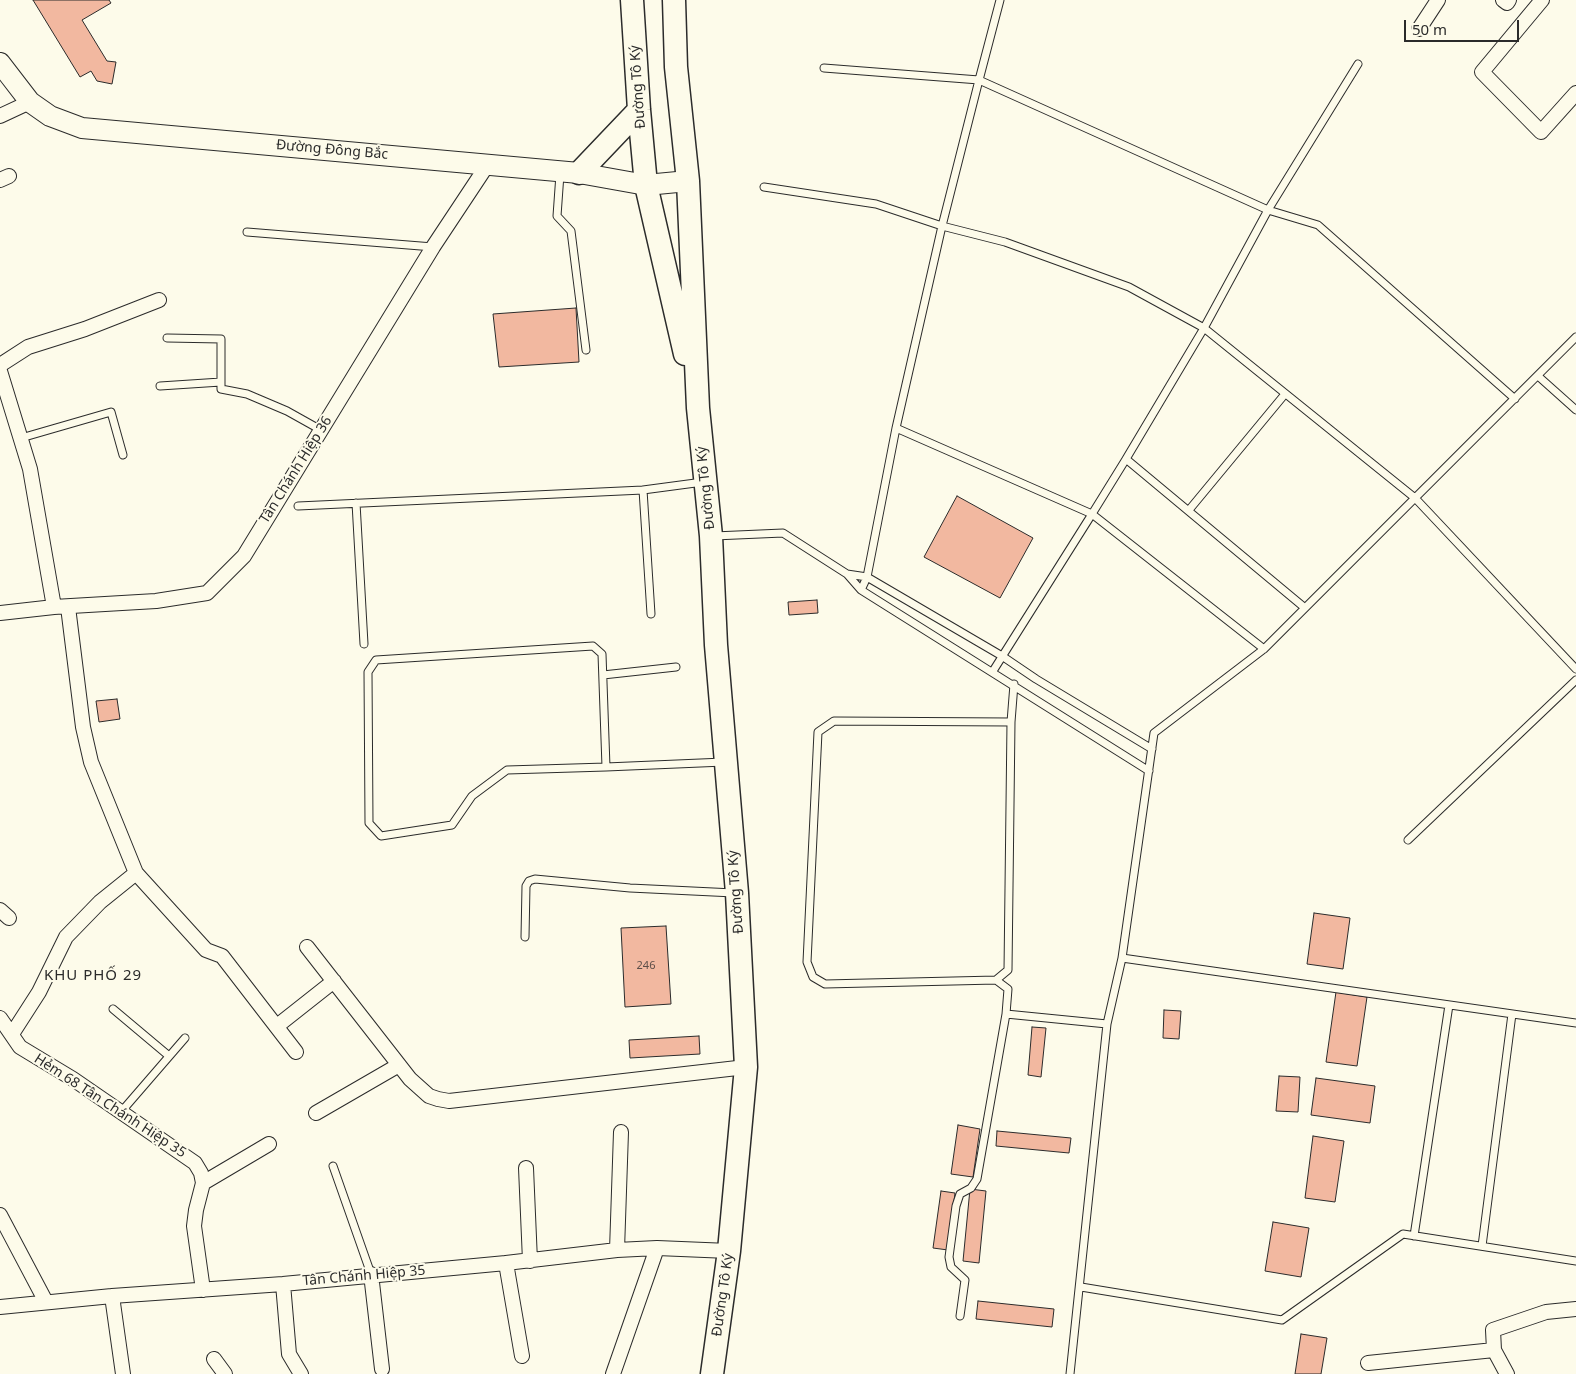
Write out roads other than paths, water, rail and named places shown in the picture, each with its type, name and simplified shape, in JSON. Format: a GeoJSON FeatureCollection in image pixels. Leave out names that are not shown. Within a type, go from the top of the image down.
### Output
{"type":"FeatureCollection","features":[{"type":"Feature","properties":{"kind":"main road","name":"Đường Tô Ký"},"geometry":{"type":"LineString","coordinates":[[632,0],[646,185],[698,408]]}},
{"type":"Feature","properties":{"kind":"main road","name":"Đường Tô Ký"},"geometry":{"type":"LineString","coordinates":[[674,0],[676,67],[688,181],[698,408],[711,536],[716,645],[737,893],[746,1067],[729,1251],[712,1374]]}},
{"type":"Feature","properties":{"kind":"main road"},"geometry":{"type":"LineString","coordinates":[[569,172],[639,110]]}},
{"type":"Feature","properties":{"kind":"street"},"geometry":{"type":"LineString","coordinates":[[1419,28],[1438,0]]}},
{"type":"Feature","properties":{"kind":"street"},"geometry":{"type":"LineString","coordinates":[[1542,0],[1482,72],[1541,132],[1576,93]]}},
{"type":"Feature","properties":{"kind":"street","name":"Đường Đông Bắc"},"geometry":{"type":"LineString","coordinates":[[0,63],[30,102],[59,121],[92,130],[569,172],[646,185],[688,181]]}},
{"type":"Feature","properties":{"kind":"street"},"geometry":{"type":"LineString","coordinates":[[0,116],[30,102]]}},
{"type":"Feature","properties":{"kind":"street","name":"Tân Chánh Hiệp 36"},"geometry":{"type":"LineString","coordinates":[[0,613],[54,607],[156,601],[207,593],[244,556],[433,247],[488,164]]}},
{"type":"Feature","properties":{"kind":"street"},"geometry":{"type":"LineString","coordinates":[[54,607],[30,469],[0,371],[28,347],[85,329],[159,300]]}},
{"type":"Feature","properties":{"kind":"street"},"geometry":{"type":"LineString","coordinates":[[68,607],[83,727],[91,762],[136,873],[200,944],[214,954],[222,956],[296,1052]]}},
{"type":"Feature","properties":{"kind":"street"},"geometry":{"type":"LineString","coordinates":[[12,1034],[39,992],[66,937],[100,902],[136,873]]}},
{"type":"Feature","properties":{"kind":"street"},"geometry":{"type":"LineString","coordinates":[[307,947],[399,1066],[428,1096],[449,1101],[746,1067]]}},
{"type":"Feature","properties":{"kind":"street"},"geometry":{"type":"LineString","coordinates":[[276,1026],[334,981]]}},
{"type":"Feature","properties":{"kind":"street","name":"Hẻm 68 Tân Chánh Hiệp 35"},"geometry":{"type":"LineString","coordinates":[[0,1018],[20,1047],[187,1155],[201,1173],[203,1183]]}},
{"type":"Feature","properties":{"kind":"street"},"geometry":{"type":"LineString","coordinates":[[316,1114],[399,1066]]}},
{"type":"Feature","properties":{"kind":"street"},"geometry":{"type":"LineString","coordinates":[[617,1250],[621,1132]]}},
{"type":"Feature","properties":{"kind":"street"},"geometry":{"type":"LineString","coordinates":[[203,1290],[194,1226],[203,1183],[269,1144]]}},
{"type":"Feature","properties":{"kind":"street"},"geometry":{"type":"LineString","coordinates":[[526,1168],[530,1261]]}},
{"type":"Feature","properties":{"kind":"street"},"geometry":{"type":"LineString","coordinates":[[0,1215],[46,1302]]}},
{"type":"Feature","properties":{"kind":"street"},"geometry":{"type":"LineString","coordinates":[[612,1374],[657,1248]]}},
{"type":"Feature","properties":{"kind":"street","name":"Tân Chánh Hiệp 35"},"geometry":{"type":"LineString","coordinates":[[0,1307],[112,1296],[282,1284],[371,1274],[530,1261],[617,1250],[657,1248],[729,1251]]}},
{"type":"Feature","properties":{"kind":"street"},"geometry":{"type":"LineString","coordinates":[[506,1263],[522,1356]]}},
{"type":"Feature","properties":{"kind":"street"},"geometry":{"type":"LineString","coordinates":[[371,1274],[382,1369]]}},
{"type":"Feature","properties":{"kind":"street"},"geometry":{"type":"LineString","coordinates":[[282,1284],[290,1354],[301,1374]]}},
{"type":"Feature","properties":{"kind":"street"},"geometry":{"type":"LineString","coordinates":[[112,1296],[123,1374]]}},
{"type":"Feature","properties":{"kind":"street"},"geometry":{"type":"LineString","coordinates":[[1507,1374],[1494,1350],[1494,1330],[1546,1312],[1576,1310]]}},
{"type":"Feature","properties":{"kind":"street"},"geometry":{"type":"LineString","coordinates":[[1368,1363],[1494,1350]]}},
{"type":"Feature","properties":{"kind":"street"},"geometry":{"type":"LineString","coordinates":[[214,1359],[225,1374]]}},
{"type":"Feature","properties":{"kind":"lane"},"geometry":{"type":"LineString","coordinates":[[861,590],[867,577],[896,428],[942,226],[1000,0]]}},
{"type":"Feature","properties":{"kind":"lane"},"geometry":{"type":"LineString","coordinates":[[993,671],[1126,459],[1204,328],[1268,210],[1358,64]]}},
{"type":"Feature","properties":{"kind":"lane"},"geometry":{"type":"LineString","coordinates":[[824,68],[978,80],[1268,210],[1318,225],[1515,398]]}},
{"type":"Feature","properties":{"kind":"lane"},"geometry":{"type":"LineString","coordinates":[[569,172],[557,216],[571,231],[586,350]]}},
{"type":"Feature","properties":{"kind":"lane"},"geometry":{"type":"LineString","coordinates":[[764,187],[876,204],[942,226],[1005,242],[1129,287],[1204,328],[1416,498],[1576,669]]}},
{"type":"Feature","properties":{"kind":"lane"},"geometry":{"type":"LineString","coordinates":[[247,232],[433,247]]}},
{"type":"Feature","properties":{"kind":"lane"},"geometry":{"type":"LineString","coordinates":[[167,338],[221,339],[221,389],[247,394],[287,411],[321,430]]}},
{"type":"Feature","properties":{"kind":"lane"},"geometry":{"type":"LineString","coordinates":[[1070,1374],[1081,1287],[1108,1024],[1122,958],[1154,733],[1264,649],[1576,338]]}},
{"type":"Feature","properties":{"kind":"lane"},"geometry":{"type":"LineString","coordinates":[[1538,376],[1576,410]]}},
{"type":"Feature","properties":{"kind":"lane"},"geometry":{"type":"LineString","coordinates":[[160,386],[221,382]]}},
{"type":"Feature","properties":{"kind":"lane"},"geometry":{"type":"LineString","coordinates":[[1189,510],[1285,394]]}},
{"type":"Feature","properties":{"kind":"lane"},"geometry":{"type":"LineString","coordinates":[[21,438],[111,412],[123,455]]}},
{"type":"Feature","properties":{"kind":"lane"},"geometry":{"type":"LineString","coordinates":[[896,428],[1092,514],[1264,649]]}},
{"type":"Feature","properties":{"kind":"lane"},"geometry":{"type":"LineString","coordinates":[[1126,459],[1305,608]]}},
{"type":"Feature","properties":{"kind":"lane"},"geometry":{"type":"LineString","coordinates":[[298,506],[643,490],[706,481]]}},
{"type":"Feature","properties":{"kind":"lane"},"geometry":{"type":"LineString","coordinates":[[643,490],[651,614]]}},
{"type":"Feature","properties":{"kind":"lane"},"geometry":{"type":"LineString","coordinates":[[356,503],[364,644]]}},
{"type":"Feature","properties":{"kind":"lane"},"geometry":{"type":"LineString","coordinates":[[711,536],[783,533],[847,574],[861,590],[1014,684],[1149,771]]}},
{"type":"Feature","properties":{"kind":"lane"},"geometry":{"type":"LineString","coordinates":[[847,574],[867,577],[1002,656],[1152,750]]}},
{"type":"Feature","properties":{"kind":"lane"},"geometry":{"type":"LineString","coordinates":[[606,767],[602,654],[593,646],[376,660],[368,672],[369,823],[380,836],[452,825],[472,796],[507,770],[606,767],[727,762]]}},
{"type":"Feature","properties":{"kind":"lane"},"geometry":{"type":"LineString","coordinates":[[603,675],[676,667]]}},
{"type":"Feature","properties":{"kind":"lane"},"geometry":{"type":"LineString","coordinates":[[1408,840],[1576,680]]}},
{"type":"Feature","properties":{"kind":"lane"},"geometry":{"type":"LineString","coordinates":[[996,980],[1008,970],[1011,722],[1014,684]]}},
{"type":"Feature","properties":{"kind":"lane"},"geometry":{"type":"LineString","coordinates":[[960,1316],[965,1280],[951,1267],[949,1256],[956,1206],[960,1194],[972,1188],[977,1180],[1006,1014],[1008,989],[996,980],[825,984],[813,977],[807,962],[818,732],[834,721],[1011,722]]}},
{"type":"Feature","properties":{"kind":"lane"},"geometry":{"type":"LineString","coordinates":[[525,937],[526,886],[529,881],[535,879],[630,888],[737,893]]}},
{"type":"Feature","properties":{"kind":"lane"},"geometry":{"type":"LineString","coordinates":[[1122,958],[1576,1023]]}},
{"type":"Feature","properties":{"kind":"lane"},"geometry":{"type":"LineString","coordinates":[[1414,1236],[1449,1005]]}},
{"type":"Feature","properties":{"kind":"lane"},"geometry":{"type":"LineString","coordinates":[[113,1009],[169,1056]]}},
{"type":"Feature","properties":{"kind":"lane"},"geometry":{"type":"LineString","coordinates":[[1006,1014],[1108,1024]]}},
{"type":"Feature","properties":{"kind":"lane"},"geometry":{"type":"LineString","coordinates":[[1482,1246],[1512,1014]]}},
{"type":"Feature","properties":{"kind":"lane"},"geometry":{"type":"LineString","coordinates":[[121,1112],[185,1038]]}},
{"type":"Feature","properties":{"kind":"lane"},"geometry":{"type":"LineString","coordinates":[[333,1166],[371,1274]]}},
{"type":"Feature","properties":{"kind":"lane"},"geometry":{"type":"LineString","coordinates":[[1081,1287],[1282,1320],[1403,1234],[1576,1261]]}},
{"type":"Feature","properties":{"kind":"district","name":"KHU PHỐ 29"},"geometry":{"type":"Point","coordinates":[93,976]}}]}
